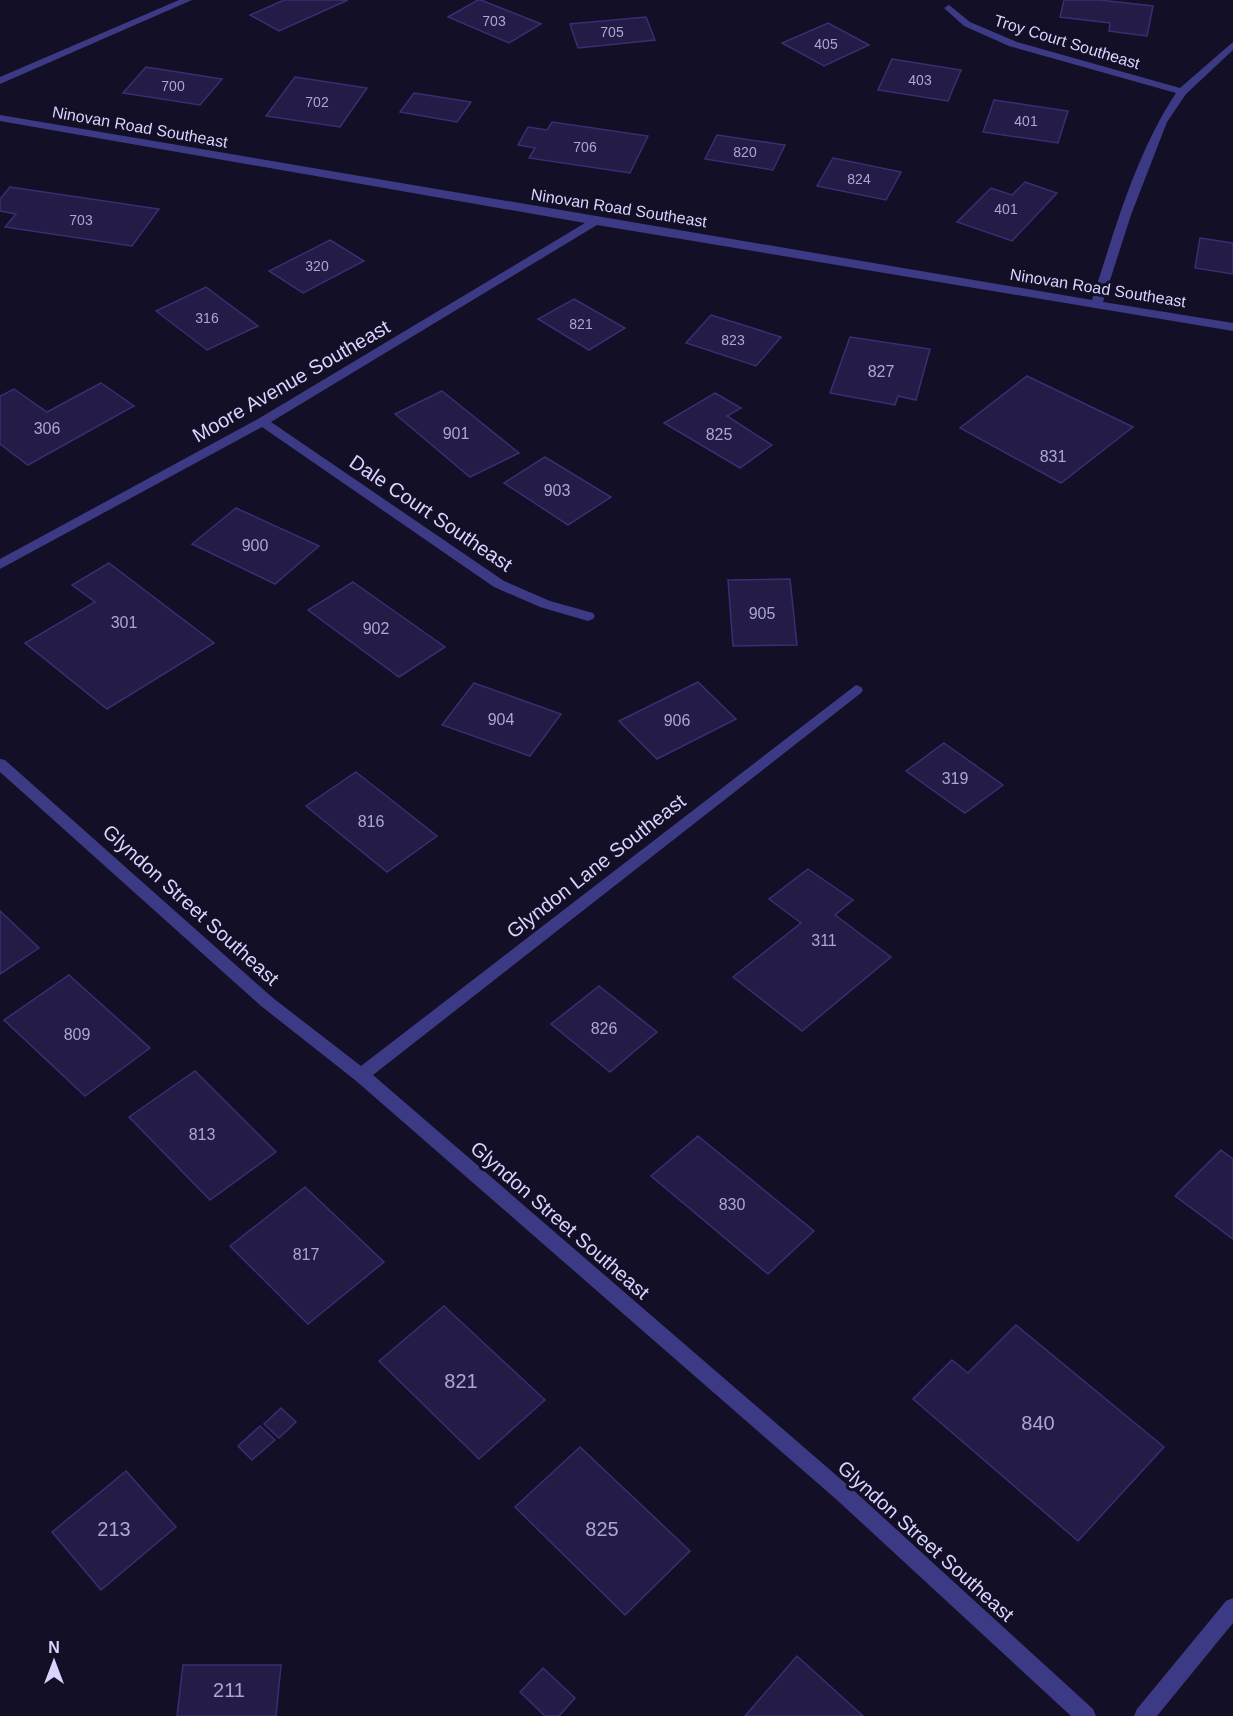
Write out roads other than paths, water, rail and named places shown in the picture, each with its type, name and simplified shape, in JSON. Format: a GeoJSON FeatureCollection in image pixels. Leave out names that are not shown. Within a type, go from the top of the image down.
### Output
{"type":"FeatureCollection","features":[{"type":"Feature","properties":{"kind":"street"},"geometry":{"type":"LineString","coordinates":[[0,81],[187,0]]}},
{"type":"Feature","properties":{"kind":"street","name":"Troy Court Southeast"},"geometry":{"type":"LineString","coordinates":[[949,8],[967,24],[1013,44],[1182,92]]}},
{"type":"Feature","properties":{"kind":"street"},"geometry":{"type":"LineString","coordinates":[[1097,304],[1125,215],[1162,122],[1182,92],[1233,45]]}},
{"type":"Feature","properties":{"kind":"street","name":"Ninovan Road Southeast"},"geometry":{"type":"LineString","coordinates":[[0,118],[595,221],[1233,327]]}},
{"type":"Feature","properties":{"kind":"street","name":"Moore Avenue Southeast"},"geometry":{"type":"LineString","coordinates":[[0,565],[262,422],[595,221]]}},
{"type":"Feature","properties":{"kind":"street","name":"Dale Court Southeast"},"geometry":{"type":"LineString","coordinates":[[262,422],[499,584],[545,604],[588,616]]}},
{"type":"Feature","properties":{"kind":"street","name":"Glyndon Lane Southeast"},"geometry":{"type":"LineString","coordinates":[[361,1075],[856,690]]}},
{"type":"Feature","properties":{"kind":"street","name":"Glyndon Street Southeast"},"geometry":{"type":"LineString","coordinates":[[0,764],[267,1002],[361,1075],[844,1494],[1086,1716]]}},
{"type":"Feature","properties":{"kind":"street"},"geometry":{"type":"LineString","coordinates":[[1144,1716],[1233,1608]]}}]}
